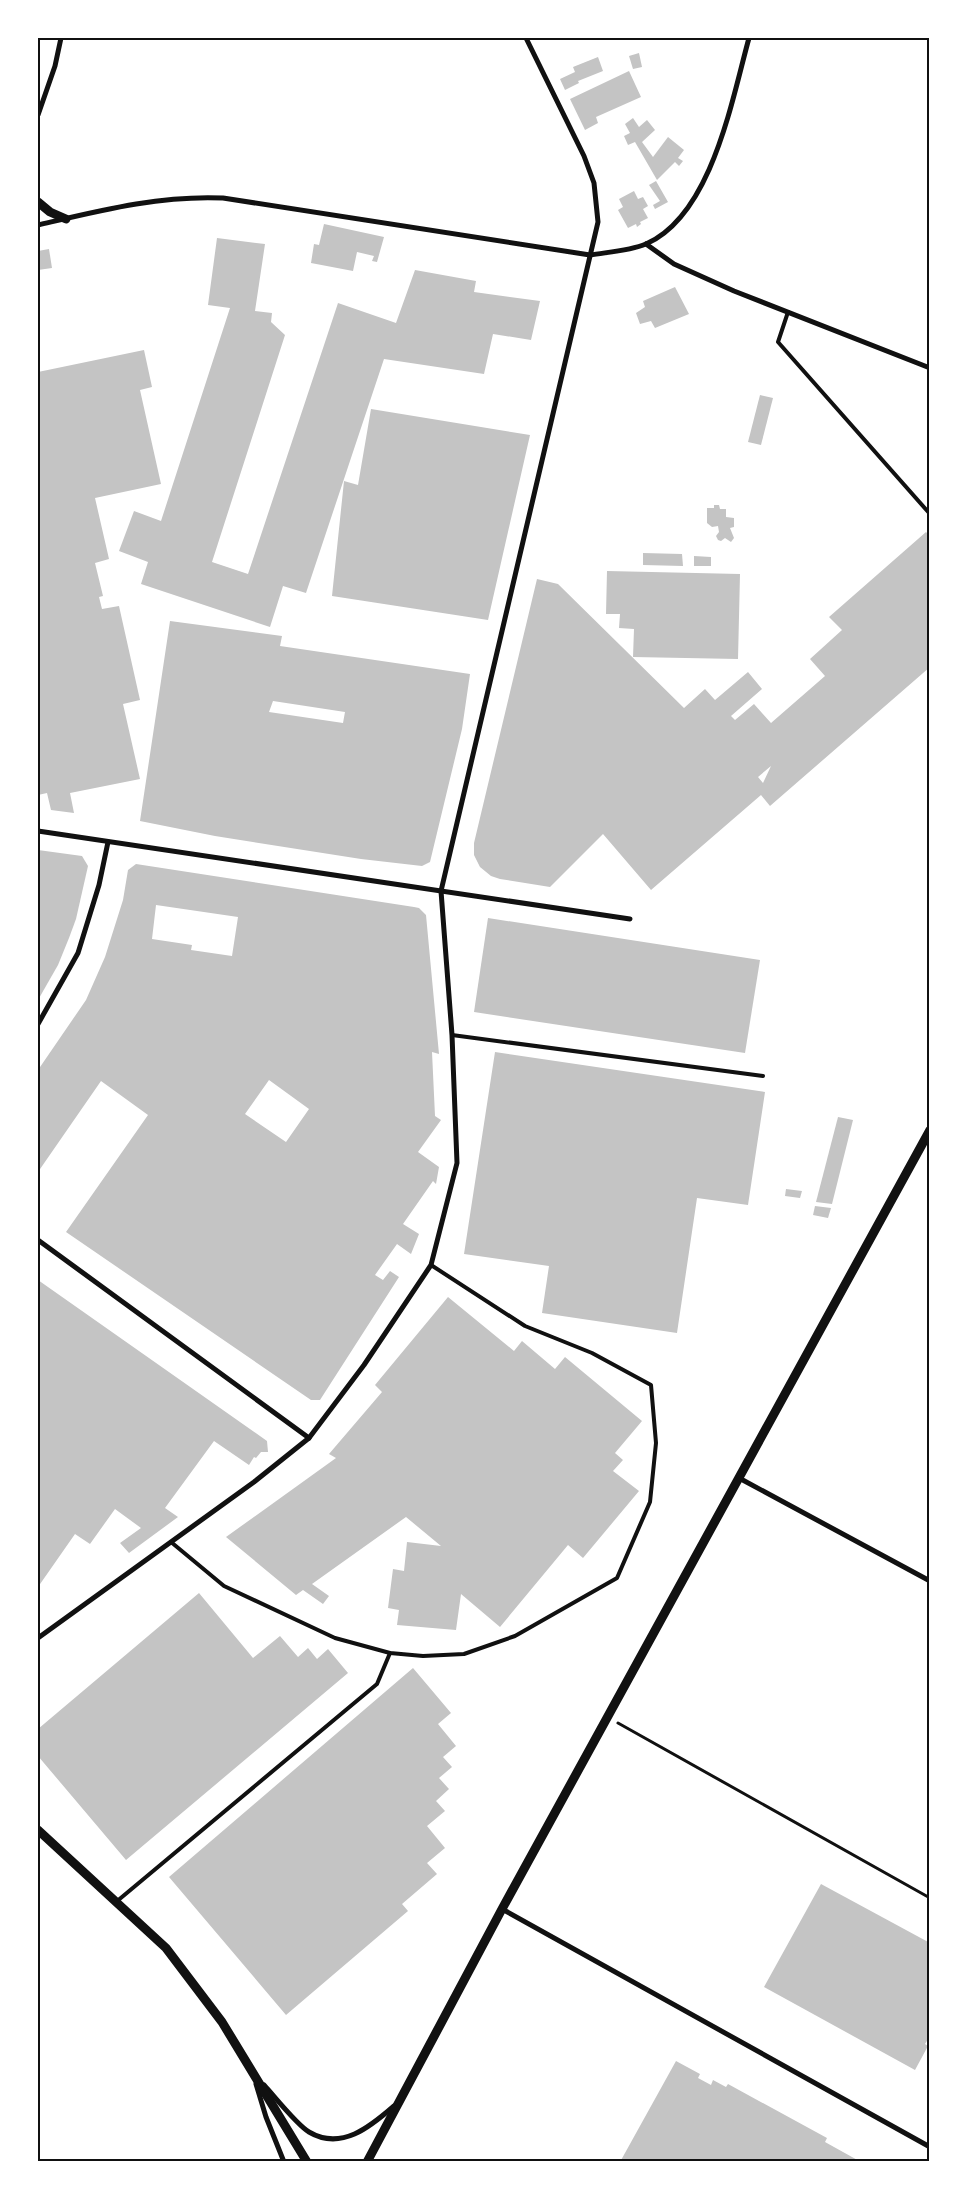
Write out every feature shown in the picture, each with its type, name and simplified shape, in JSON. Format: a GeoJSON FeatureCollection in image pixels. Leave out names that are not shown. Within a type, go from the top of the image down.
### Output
{"type":"FeatureCollection","features":[{"type":"Feature","properties":{"kind":"street"},"geometry":{"type":"LineString","coordinates":[[38,115],[55,66],[62,38]]}},
{"type":"Feature","properties":{"kind":"street"},"geometry":{"type":"LineString","coordinates":[[38,1638],[254,1482],[309,1438],[364,1365],[431,1266],[458,1164],[452,1035],[441,891],[598,222],[594,183],[584,156],[526,38]]}},
{"type":"Feature","properties":{"kind":"street"},"geometry":{"type":"LineString","coordinates":[[38,225],[158,200],[190,196],[223,198],[590,255],[646,244],[672,226],[694,196],[716,157],[749,38]]}},
{"type":"Feature","properties":{"kind":"street"},"geometry":{"type":"LineString","coordinates":[[38,202],[50,212],[66,219]]}},
{"type":"Feature","properties":{"kind":"street"},"geometry":{"type":"LineString","coordinates":[[646,244],[674,264],[734,291],[930,368]]}},
{"type":"Feature","properties":{"kind":"street"},"geometry":{"type":"LineString","coordinates":[[38,831],[630,919]]}},
{"type":"Feature","properties":{"kind":"street"},"geometry":{"type":"LineString","coordinates":[[38,1024],[78,953],[99,886],[108,842]]}},
{"type":"Feature","properties":{"kind":"street"},"geometry":{"type":"LineString","coordinates":[[367,2162],[502,1909],[930,1130]]}},
{"type":"Feature","properties":{"kind":"street"},"geometry":{"type":"LineString","coordinates":[[38,1240],[309,1438]]}},
{"type":"Feature","properties":{"kind":"street"},"geometry":{"type":"LineString","coordinates":[[739,1478],[930,1581]]}},
{"type":"Feature","properties":{"kind":"street"},"geometry":{"type":"LineString","coordinates":[[38,1830],[166,1948],[222,2022],[307,2162]]}},
{"type":"Feature","properties":{"kind":"street"},"geometry":{"type":"LineString","coordinates":[[502,1909],[930,2147]]}},
{"type":"Feature","properties":{"kind":"street"},"geometry":{"type":"LineString","coordinates":[[253,2074],[308,2132],[326,2139],[347,2138],[370,2127],[399,2102]]}},
{"type":"Feature","properties":{"kind":"street"},"geometry":{"type":"LineString","coordinates":[[253,2074],[266,2117],[284,2162]]}},
{"type":"Feature","properties":{"kind":"lane"},"geometry":{"type":"LineString","coordinates":[[788,312],[778,342],[930,514]]}},
{"type":"Feature","properties":{"kind":"lane"},"geometry":{"type":"LineString","coordinates":[[452,1035],[763,1076]]}},
{"type":"Feature","properties":{"kind":"lane"},"geometry":{"type":"LineString","coordinates":[[171,1542],[224,1586],[335,1638],[390,1654],[424,1656],[464,1654],[515,1636],[604,1587],[616,1578],[650,1502],[656,1443],[651,1384],[592,1353],[525,1326],[431,1266]]}},
{"type":"Feature","properties":{"kind":"lane"},"geometry":{"type":"LineString","coordinates":[[116,1902],[377,1684],[390,1654]]}},
{"type":"Feature","properties":{"kind":"path"},"geometry":{"type":"LineString","coordinates":[[608,1717],[930,1898]]}},
{"type":"Feature","properties":{"kind":"building"},"geometry":{"type":"Polygon","coordinates":[[[639,53],[642,67],[633,69],[629,56],[639,53]]]}},
{"type":"Feature","properties":{"kind":"building"},"geometry":{"type":"Polygon","coordinates":[[[598,57],[603,71],[578,81],[579,83],[565,90],[560,79],[575,72],[573,67],[598,57]]]}},
{"type":"Feature","properties":{"kind":"building"},"geometry":{"type":"Polygon","coordinates":[[[629,71],[641,97],[596,117],[598,123],[585,130],[570,99],[629,71]]]}},
{"type":"Feature","properties":{"kind":"building"},"geometry":{"type":"Polygon","coordinates":[[[633,118],[639,127],[647,120],[655,130],[642,142],[653,157],[668,137],[684,150],[678,158],[683,161],[679,166],[675,162],[657,180],[635,142],[628,145],[624,136],[630,133],[625,124],[633,118]]]}},
{"type":"Feature","properties":{"kind":"building"},"geometry":{"type":"Polygon","coordinates":[[[656,181],[668,202],[655,209],[653,205],[660,201],[649,185],[656,181]]]}},
{"type":"Feature","properties":{"kind":"building"},"geometry":{"type":"Polygon","coordinates":[[[634,191],[638,199],[643,197],[648,206],[643,209],[648,218],[640,222],[641,224],[637,227],[636,224],[628,228],[618,210],[623,207],[619,199],[634,191]]]}},
{"type":"Feature","properties":{"kind":"building"},"geometry":{"type":"Polygon","coordinates":[[[324,224],[384,237],[377,262],[372,261],[374,256],[357,252],[353,271],[311,263],[314,244],[319,245],[324,224]]]}},
{"type":"Feature","properties":{"kind":"building"},"geometry":{"type":"Polygon","coordinates":[[[217,238],[265,244],[255,311],[272,313],[271,322],[285,335],[212,562],[248,574],[338,303],[396,323],[415,270],[476,281],[474,292],[540,301],[531,340],[493,334],[484,374],[384,359],[306,593],[283,586],[270,627],[141,584],[148,562],[119,551],[134,511],[161,521],[230,308],[208,305],[217,238]]]}},
{"type":"Feature","properties":{"kind":"building"},"geometry":{"type":"Polygon","coordinates":[[[49,249],[52,268],[38,270],[38,251],[49,249]]]}},
{"type":"Feature","properties":{"kind":"building"},"geometry":{"type":"Polygon","coordinates":[[[675,287],[689,314],[655,328],[651,321],[640,324],[636,313],[645,307],[643,301],[675,287]]]}},
{"type":"Feature","properties":{"kind":"building"},"geometry":{"type":"Polygon","coordinates":[[[144,350],[152,387],[140,390],[161,484],[95,498],[109,559],[95,563],[103,596],[99,597],[102,609],[119,606],[140,700],[123,704],[140,779],[70,793],[74,813],[51,810],[47,793],[38,795],[38,372],[144,350]]]}},
{"type":"Feature","properties":{"kind":"building"},"geometry":{"type":"Polygon","coordinates":[[[760,395],[773,398],[761,445],[748,442],[760,395]]]}},
{"type":"Feature","properties":{"kind":"building"},"geometry":{"type":"Polygon","coordinates":[[[371,409],[530,435],[488,620],[332,596],[344,481],[358,485],[371,409]]]}},
{"type":"Feature","properties":{"kind":"building"},"geometry":{"type":"Polygon","coordinates":[[[714,505],[719,505],[720,509],[726,509],[726,517],[734,518],[734,527],[730,528],[734,538],[731,542],[725,538],[721,541],[718,540],[716,536],[719,532],[718,526],[712,527],[707,523],[707,508],[714,508],[714,505]]]}},
{"type":"Feature","properties":{"kind":"building"},"geometry":{"type":"Polygon","coordinates":[[[926,532],[930,536],[930,667],[770,806],[761,795],[651,890],[603,834],[550,887],[500,879],[491,876],[480,867],[474,855],[474,843],[537,579],[558,584],[684,708],[705,689],[715,700],[748,672],[762,689],[731,716],[735,720],[754,704],[771,723],[825,676],[810,659],[842,630],[829,617],[926,532]],[[771,766],[758,777],[763,783],[771,766]]]}},
{"type":"Feature","properties":{"kind":"building"},"geometry":{"type":"Polygon","coordinates":[[[643,553],[682,554],[683,566],[643,565],[643,553]]]}},
{"type":"Feature","properties":{"kind":"building"},"geometry":{"type":"Polygon","coordinates":[[[694,556],[711,557],[711,566],[694,566],[694,556]]]}},
{"type":"Feature","properties":{"kind":"building"},"geometry":{"type":"Polygon","coordinates":[[[607,571],[740,574],[738,659],[633,657],[634,629],[619,628],[620,614],[606,614],[607,571]]]}},
{"type":"Feature","properties":{"kind":"building"},"geometry":{"type":"Polygon","coordinates":[[[170,621],[282,636],[280,646],[470,674],[462,729],[430,862],[422,866],[361,859],[215,836],[140,821],[170,621]],[[273,701],[269,712],[343,723],[345,712],[273,701]]]}},
{"type":"Feature","properties":{"kind":"building"},"geometry":{"type":"Polygon","coordinates":[[[38,850],[82,856],[88,866],[76,919],[69,938],[58,965],[38,1000],[38,850]]]}},
{"type":"Feature","properties":{"kind":"building"},"geometry":{"type":"Polygon","coordinates":[[[136,864],[414,907],[419,908],[426,915],[439,1054],[432,1052],[435,1116],[441,1120],[418,1152],[439,1167],[436,1184],[433,1181],[403,1224],[419,1234],[411,1254],[397,1244],[375,1275],[383,1280],[390,1271],[399,1277],[320,1400],[311,1400],[66,1232],[148,1115],[101,1081],[38,1172],[38,1070],[86,1000],[105,957],[123,900],[128,870],[136,864]],[[156,905],[152,939],[192,945],[191,950],[232,956],[238,917],[156,905]],[[269,1080],[245,1114],[286,1142],[309,1109],[269,1080]]]}},
{"type":"Feature","properties":{"kind":"building"},"geometry":{"type":"Polygon","coordinates":[[[488,918],[760,960],[745,1053],[474,1012],[488,918]]]}},
{"type":"Feature","properties":{"kind":"building"},"geometry":{"type":"Polygon","coordinates":[[[495,1052],[765,1092],[748,1205],[697,1198],[677,1333],[542,1313],[549,1266],[464,1254],[495,1052]]]}},
{"type":"Feature","properties":{"kind":"building"},"geometry":{"type":"Polygon","coordinates":[[[838,1117],[853,1120],[832,1204],[816,1202],[838,1117]]]}},
{"type":"Feature","properties":{"kind":"building"},"geometry":{"type":"Polygon","coordinates":[[[786,1189],[802,1191],[800,1198],[785,1196],[786,1189]]]}},
{"type":"Feature","properties":{"kind":"building"},"geometry":{"type":"Polygon","coordinates":[[[815,1206],[831,1208],[828,1218],[813,1215],[815,1206]]]}},
{"type":"Feature","properties":{"kind":"building"},"geometry":{"type":"Polygon","coordinates":[[[38,1280],[267,1441],[268,1452],[261,1452],[256,1458],[254,1457],[249,1465],[214,1441],[165,1508],[178,1517],[129,1553],[120,1543],[141,1528],[115,1509],[90,1544],[75,1534],[38,1587],[38,1280]]]}},
{"type":"Feature","properties":{"kind":"building"},"geometry":{"type":"Polygon","coordinates":[[[448,1297],[514,1351],[522,1341],[555,1369],[565,1357],[642,1421],[615,1453],[623,1460],[613,1471],[639,1491],[583,1558],[568,1545],[500,1627],[461,1594],[456,1630],[397,1625],[399,1610],[388,1608],[393,1569],[404,1571],[407,1542],[441,1546],[406,1517],[312,1584],[329,1596],[323,1604],[303,1590],[296,1595],[226,1537],[336,1458],[329,1454],[382,1392],[375,1385],[448,1297]]]}},
{"type":"Feature","properties":{"kind":"building"},"geometry":{"type":"Polygon","coordinates":[[[199,1593],[253,1658],[280,1636],[298,1657],[308,1648],[317,1659],[328,1649],[348,1673],[126,1860],[38,1756],[38,1729],[199,1593]]]}},
{"type":"Feature","properties":{"kind":"building"},"geometry":{"type":"Polygon","coordinates":[[[413,1668],[451,1713],[438,1724],[456,1746],[443,1757],[452,1767],[439,1778],[449,1789],[436,1801],[445,1811],[427,1826],[445,1848],[427,1863],[437,1874],[402,1904],[408,1911],[286,2015],[169,1877],[413,1668]]]}},
{"type":"Feature","properties":{"kind":"building"},"geometry":{"type":"Polygon","coordinates":[[[821,1884],[930,1943],[930,2036],[925,2044],[928,2046],[915,2070],[764,1987],[821,1884]]]}},
{"type":"Feature","properties":{"kind":"building"},"geometry":{"type":"Polygon","coordinates":[[[676,2061],[700,2074],[698,2078],[711,2085],[713,2080],[726,2087],[728,2084],[827,2138],[825,2142],[861,2162],[620,2162],[676,2061]]]}}]}
